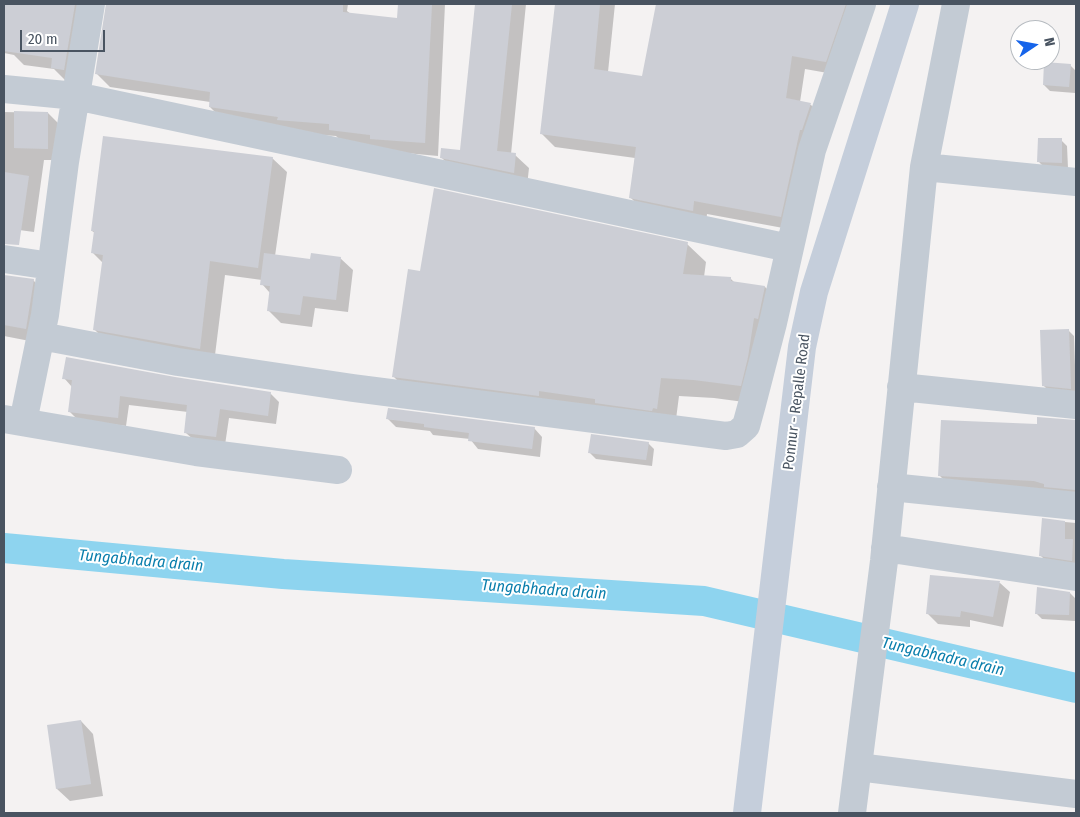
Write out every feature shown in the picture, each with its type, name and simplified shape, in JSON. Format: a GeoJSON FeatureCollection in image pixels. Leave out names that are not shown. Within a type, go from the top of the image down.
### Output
{"type":"FeatureCollection","features":[{"type":"Feature","properties":{"kind":"main road","name":"Ponnur - Repalle Road"},"geometry":{"type":"LineString","coordinates":[[747,813],[802,347],[814,292],[905,4]]}},
{"type":"Feature","properties":{"kind":"street"},"geometry":{"type":"LineString","coordinates":[[91,4],[65,162],[46,315],[41,336],[13,420],[196,452],[338,470]]}},
{"type":"Feature","properties":{"kind":"street"},"geometry":{"type":"LineString","coordinates":[[41,336],[187,364],[726,436],[737,434],[746,426],[773,323],[788,248],[812,150],[862,4]]}},
{"type":"Feature","properties":{"kind":"street"},"geometry":{"type":"LineString","coordinates":[[852,813],[884,554],[924,167],[956,4]]}},
{"type":"Feature","properties":{"kind":"street"},"geometry":{"type":"LineString","coordinates":[[4,90],[76,96],[788,248]]}},
{"type":"Feature","properties":{"kind":"street"},"geometry":{"type":"LineString","coordinates":[[924,167],[1076,182]]}},
{"type":"Feature","properties":{"kind":"street"},"geometry":{"type":"LineString","coordinates":[[4,258],[51,266]]}},
{"type":"Feature","properties":{"kind":"street"},"geometry":{"type":"LineString","coordinates":[[901,387],[1076,405]]}},
{"type":"Feature","properties":{"kind":"street"},"geometry":{"type":"LineString","coordinates":[[891,487],[1076,506]]}},
{"type":"Feature","properties":{"kind":"street"},"geometry":{"type":"LineString","coordinates":[[884,554],[1076,577]]}},
{"type":"Feature","properties":{"kind":"street"},"geometry":{"type":"LineString","coordinates":[[858,767],[1076,794]]}},
{"type":"Feature","properties":{"kind":"building"},"geometry":{"type":"Polygon","coordinates":[[[4,4],[75,4],[64,70],[51,68],[52,58],[4,51],[4,4]]]}},
{"type":"Feature","properties":{"kind":"building"},"geometry":{"type":"Polygon","coordinates":[[[106,4],[331,4],[343,5],[343,12],[397,18],[398,4],[432,4],[425,143],[370,139],[370,135],[329,130],[329,124],[277,120],[278,117],[209,107],[210,92],[95,74],[106,4]]]}},
{"type":"Feature","properties":{"kind":"building"},"geometry":{"type":"Polygon","coordinates":[[[475,4],[512,4],[497,151],[516,153],[514,173],[440,158],[441,148],[460,150],[475,4]]]}},
{"type":"Feature","properties":{"kind":"building"},"geometry":{"type":"Polygon","coordinates":[[[555,4],[600,4],[594,69],[642,76],[656,4],[846,4],[826,62],[792,56],[786,98],[811,103],[802,130],[800,130],[781,217],[694,201],[693,211],[629,198],[636,147],[540,134],[555,4]]]}},
{"type":"Feature","properties":{"kind":"building"},"geometry":{"type":"Polygon","coordinates":[[[1060,63],[1071,64],[1069,87],[1043,85],[1044,70],[1060,70],[1060,63]]]}},
{"type":"Feature","properties":{"kind":"building"},"geometry":{"type":"Polygon","coordinates":[[[14,111],[48,112],[48,149],[14,148],[14,111]]]}},
{"type":"Feature","properties":{"kind":"building"},"geometry":{"type":"Polygon","coordinates":[[[103,136],[273,157],[258,268],[210,261],[200,349],[93,330],[103,255],[91,253],[94,231],[91,231],[103,136]]]}},
{"type":"Feature","properties":{"kind":"building"},"geometry":{"type":"Polygon","coordinates":[[[1038,138],[1062,138],[1062,163],[1037,162],[1038,138]]]}},
{"type":"Feature","properties":{"kind":"building"},"geometry":{"type":"Polygon","coordinates":[[[4,172],[29,176],[19,245],[4,244],[4,172]]]}},
{"type":"Feature","properties":{"kind":"building"},"geometry":{"type":"Polygon","coordinates":[[[434,188],[688,242],[683,274],[731,277],[731,281],[765,286],[758,319],[754,318],[741,386],[661,378],[657,409],[653,408],[652,411],[595,403],[595,399],[539,391],[539,396],[392,377],[408,269],[420,271],[434,188]]]}},
{"type":"Feature","properties":{"kind":"building"},"geometry":{"type":"Polygon","coordinates":[[[264,253],[310,259],[311,253],[341,257],[336,300],[303,296],[300,315],[267,311],[270,286],[260,285],[264,253]]]}},
{"type":"Feature","properties":{"kind":"building"},"geometry":{"type":"Polygon","coordinates":[[[4,275],[34,279],[26,329],[4,325],[4,275]]]}},
{"type":"Feature","properties":{"kind":"building"},"geometry":{"type":"Polygon","coordinates":[[[1069,329],[1071,389],[1042,386],[1040,330],[1069,329]]]}},
{"type":"Feature","properties":{"kind":"building"},"geometry":{"type":"Polygon","coordinates":[[[66,357],[271,392],[268,416],[220,409],[216,437],[184,433],[187,405],[120,396],[118,418],[68,412],[72,380],[62,379],[66,357]]]}},
{"type":"Feature","properties":{"kind":"building"},"geometry":{"type":"Polygon","coordinates":[[[388,408],[535,427],[532,449],[468,441],[469,433],[424,427],[424,424],[386,419],[388,408]]]}},
{"type":"Feature","properties":{"kind":"building"},"geometry":{"type":"Polygon","coordinates":[[[1037,417],[1076,420],[1076,490],[1044,487],[1044,484],[1034,481],[938,476],[941,420],[1037,424],[1037,417]]]}},
{"type":"Feature","properties":{"kind":"building"},"geometry":{"type":"Polygon","coordinates":[[[591,434],[649,442],[646,460],[588,453],[591,434]]]}},
{"type":"Feature","properties":{"kind":"building"},"geometry":{"type":"Polygon","coordinates":[[[1042,518],[1065,521],[1065,539],[1073,539],[1072,561],[1039,556],[1042,518]]]}},
{"type":"Feature","properties":{"kind":"building"},"geometry":{"type":"Polygon","coordinates":[[[930,575],[1000,581],[993,617],[961,611],[960,617],[926,614],[930,575]]]}},
{"type":"Feature","properties":{"kind":"building"},"geometry":{"type":"Polygon","coordinates":[[[1037,587],[1070,592],[1069,615],[1035,614],[1037,587]]]}},
{"type":"Feature","properties":{"kind":"building"},"geometry":{"type":"Polygon","coordinates":[[[81,720],[91,784],[56,789],[47,725],[81,720]]]}},
{"type":"Feature","properties":{"kind":"waterway","name":"Tungabhadra drain"},"geometry":{"type":"LineString","coordinates":[[4,548],[283,574],[704,601],[1076,688]]}}]}
